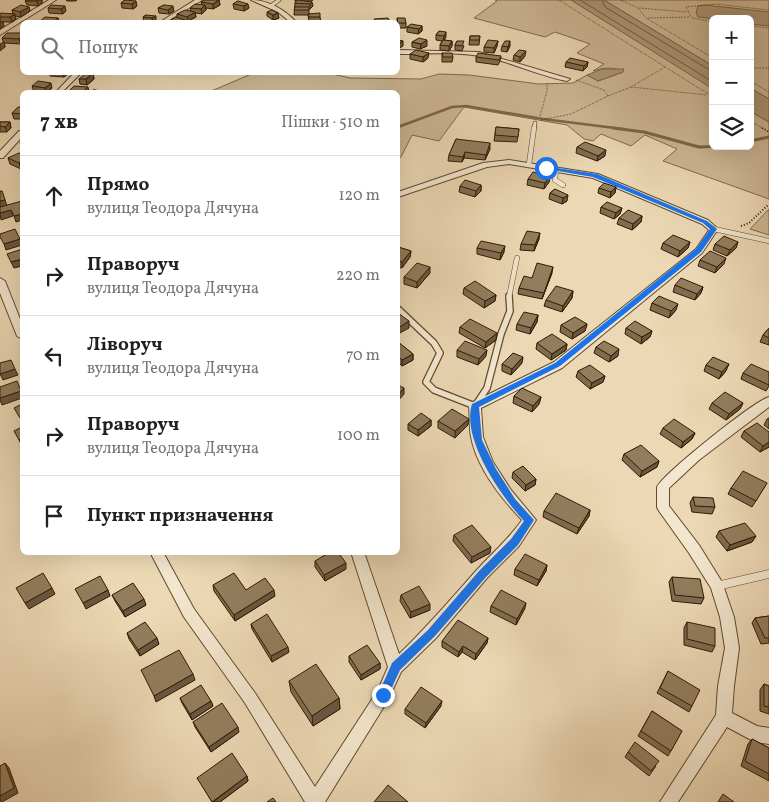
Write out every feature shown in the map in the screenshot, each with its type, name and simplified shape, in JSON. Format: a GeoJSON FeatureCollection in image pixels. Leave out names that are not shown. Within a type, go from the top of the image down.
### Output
{"type":"FeatureCollection","features":[{"type":"Feature","properties":{"kind":"street"},"geometry":{"type":"LineString","coordinates":[[21,20],[53,0]]}},
{"type":"Feature","properties":{"kind":"street"},"geometry":{"type":"LineString","coordinates":[[166,20],[199,0]]}},
{"type":"Feature","properties":{"kind":"street"},"geometry":{"type":"LineString","coordinates":[[254,0],[280,11],[290,20]]}},
{"type":"Feature","properties":{"kind":"street"},"geometry":{"type":"LineString","coordinates":[[0,33],[20,21]]}},
{"type":"Feature","properties":{"kind":"street"},"geometry":{"type":"LineString","coordinates":[[400,52],[490,56],[548,76],[567,79]]}},
{"type":"Feature","properties":{"kind":"street"},"geometry":{"type":"LineString","coordinates":[[61,90],[77,75]]}},
{"type":"Feature","properties":{"kind":"street"},"geometry":{"type":"LineString","coordinates":[[0,156],[20,134]]}},
{"type":"Feature","properties":{"kind":"street"},"geometry":{"type":"LineString","coordinates":[[158,555],[190,613],[250,698],[315,802],[383,695],[396,667],[431,633],[482,574],[514,542],[530,520],[511,501],[492,471],[478,440],[475,406],[564,360],[698,250],[714,229],[705,222],[595,176],[529,164],[509,162],[486,165],[400,194]]}},
{"type":"Feature","properties":{"kind":"street"},"geometry":{"type":"LineString","coordinates":[[0,281],[20,331]]}},
{"type":"Feature","properties":{"kind":"street"},"geometry":{"type":"LineString","coordinates":[[668,802],[724,717],[726,686],[732,648],[727,617],[717,586],[694,549],[663,507],[664,487],[676,473],[701,452],[769,401]]}},
{"type":"Feature","properties":{"kind":"street"},"geometry":{"type":"LineString","coordinates":[[358,555],[396,667]]}},
{"type":"Feature","properties":{"kind":"street"},"geometry":{"type":"LineString","coordinates":[[724,717],[755,734],[769,736]]}},
{"type":"Feature","properties":{"kind":"lane"},"geometry":{"type":"LineString","coordinates":[[270,6],[279,0]]}},
{"type":"Feature","properties":{"kind":"lane"},"geometry":{"type":"LineString","coordinates":[[529,164],[535,123]]}},
{"type":"Feature","properties":{"kind":"lane"},"geometry":{"type":"LineString","coordinates":[[556,169],[555,180],[563,185]]}},
{"type":"Feature","properties":{"kind":"lane"},"geometry":{"type":"LineString","coordinates":[[714,229],[769,241]]}},
{"type":"Feature","properties":{"kind":"lane"},"geometry":{"type":"LineString","coordinates":[[400,310],[434,343],[440,353],[426,382],[434,390],[475,406],[487,388],[501,334],[510,311],[509,292],[517,258]]}},
{"type":"Feature","properties":{"kind":"lane"},"geometry":{"type":"LineString","coordinates":[[717,586],[769,574]]}},
{"type":"Feature","properties":{"kind":"path"},"geometry":{"type":"LineString","coordinates":[[559,0],[709,95]]}},
{"type":"Feature","properties":{"kind":"path"},"geometry":{"type":"LineString","coordinates":[[621,0],[638,8],[687,12]]}},
{"type":"Feature","properties":{"kind":"path"},"geometry":{"type":"LineString","coordinates":[[690,17],[686,7],[694,3],[769,10]]}},
{"type":"Feature","properties":{"kind":"path"},"geometry":{"type":"LineString","coordinates":[[638,8],[646,18],[709,56]]}},
{"type":"Feature","properties":{"kind":"path"},"geometry":{"type":"LineString","coordinates":[[646,18],[690,17],[709,21]]}},
{"type":"Feature","properties":{"kind":"path"},"geometry":{"type":"LineString","coordinates":[[754,26],[769,28]]}},
{"type":"Feature","properties":{"kind":"path"},"geometry":{"type":"LineString","coordinates":[[535,123],[571,114],[631,87],[665,67]]}},
{"type":"Feature","properties":{"kind":"path"},"geometry":{"type":"LineString","coordinates":[[754,68],[769,68]]}},
{"type":"Feature","properties":{"kind":"path"},"geometry":{"type":"LineString","coordinates":[[542,120],[539,114],[547,91],[548,76]]}},
{"type":"Feature","properties":{"kind":"path"},"geometry":{"type":"LineString","coordinates":[[567,79],[580,81],[604,90],[608,96]]}},
{"type":"Feature","properties":{"kind":"path"},"geometry":{"type":"LineString","coordinates":[[754,83],[769,92]]}},
{"type":"Feature","properties":{"kind":"path"},"geometry":{"type":"LineString","coordinates":[[631,87],[709,95]]}},
{"type":"Feature","properties":{"kind":"path"},"geometry":{"type":"LineString","coordinates":[[754,123],[769,132]]}},
{"type":"Feature","properties":{"kind":"path"},"geometry":{"type":"LineString","coordinates":[[727,232],[749,223],[769,204]]}},
{"type":"Feature","properties":{"kind":"shaded area"},"geometry":{"type":"Polygon","coordinates":[[[495,0],[571,0],[709,86],[709,150],[754,150],[754,113],[769,122],[769,199],[663,161],[677,149],[645,135],[631,146],[601,134],[593,141],[584,139],[567,125],[464,107],[439,141],[412,135],[400,157],[400,90],[214,90],[249,75],[337,75],[350,78],[421,79],[439,74],[469,75],[539,84],[573,83],[587,75],[598,81],[623,72],[608,68],[593,71],[604,64],[577,53],[590,44],[555,32],[545,37],[474,18],[497,1],[495,0]]]}},
{"type":"Feature","properties":{"kind":"shaded area"},"geometry":{"type":"Polygon","coordinates":[[[604,0],[769,0],[769,99],[754,90],[754,15],[709,15],[709,64],[604,0]]]}},
{"type":"Feature","properties":{"kind":"shaded area"},"geometry":{"type":"Polygon","coordinates":[[[769,209],[769,235],[750,229],[769,209]]]}},
{"type":"Feature","properties":{"kind":"water"},"geometry":{"type":"Polygon","coordinates":[[[571,0],[604,0],[709,64],[709,86],[571,0]]]}},
{"type":"Feature","properties":{"kind":"water"},"geometry":{"type":"Polygon","coordinates":[[[705,5],[769,12],[769,26],[754,24],[754,15],[709,15],[709,18],[698,17],[696,13],[698,6],[705,5]]]}},
{"type":"Feature","properties":{"kind":"water"},"geometry":{"type":"Polygon","coordinates":[[[602,69],[624,69],[623,72],[598,81],[587,75],[602,69]]]}},
{"type":"Feature","properties":{"kind":"water"},"geometry":{"type":"Polygon","coordinates":[[[754,90],[769,99],[769,122],[754,113],[754,90]]]}},
{"type":"Feature","properties":{"kind":"building"},"geometry":{"type":"Polygon","coordinates":[[[125,0],[136,1],[132,4],[121,3],[125,0]]]}},
{"type":"Feature","properties":{"kind":"building"},"geometry":{"type":"Polygon","coordinates":[[[205,0],[219,0],[213,4],[201,2],[205,0]]]}},
{"type":"Feature","properties":{"kind":"building"},"geometry":{"type":"Polygon","coordinates":[[[297,0],[312,2],[310,4],[295,3],[297,0]]]}},
{"type":"Feature","properties":{"kind":"building"},"geometry":{"type":"Polygon","coordinates":[[[238,1],[248,4],[244,6],[233,4],[238,1]]]}},
{"type":"Feature","properties":{"kind":"building"},"geometry":{"type":"Polygon","coordinates":[[[195,4],[205,5],[201,9],[190,8],[195,4]]]}},
{"type":"Feature","properties":{"kind":"building"},"geometry":{"type":"Polygon","coordinates":[[[21,5],[29,7],[20,12],[12,10],[21,5]]]}},
{"type":"Feature","properties":{"kind":"building"},"geometry":{"type":"Polygon","coordinates":[[[51,5],[65,6],[61,9],[48,8],[51,5]]]}},
{"type":"Feature","properties":{"kind":"building"},"geometry":{"type":"Polygon","coordinates":[[[164,5],[173,6],[168,10],[158,8],[164,5]]]}},
{"type":"Feature","properties":{"kind":"building"},"geometry":{"type":"Polygon","coordinates":[[[295,7],[309,7],[309,10],[294,10],[295,7]]]}},
{"type":"Feature","properties":{"kind":"building"},"geometry":{"type":"Polygon","coordinates":[[[185,10],[195,12],[187,17],[177,14],[185,10]]]}},
{"type":"Feature","properties":{"kind":"building"},"geometry":{"type":"Polygon","coordinates":[[[272,10],[278,13],[273,15],[267,12],[272,10]]]}},
{"type":"Feature","properties":{"kind":"building"},"geometry":{"type":"Polygon","coordinates":[[[1,13],[15,14],[10,17],[0,17],[1,13]]]}},
{"type":"Feature","properties":{"kind":"building"},"geometry":{"type":"Polygon","coordinates":[[[320,13],[320,17],[309,17],[308,14],[320,13]]]}},
{"type":"Feature","properties":{"kind":"building"},"geometry":{"type":"Polygon","coordinates":[[[146,15],[156,16],[152,18],[143,17],[146,15]]]}},
{"type":"Feature","properties":{"kind":"building"},"geometry":{"type":"Polygon","coordinates":[[[45,17],[58,18],[56,20],[41,20],[45,17]]]}},
{"type":"Feature","properties":{"kind":"building"},"geometry":{"type":"Polygon","coordinates":[[[176,17],[185,20],[171,20],[176,17]]]}},
{"type":"Feature","properties":{"kind":"building"},"geometry":{"type":"Polygon","coordinates":[[[388,18],[389,20],[375,20],[388,18]]]}},
{"type":"Feature","properties":{"kind":"building"},"geometry":{"type":"Polygon","coordinates":[[[397,18],[405,18],[406,23],[400,23],[400,20],[397,18]]]}},
{"type":"Feature","properties":{"kind":"building"},"geometry":{"type":"Polygon","coordinates":[[[411,24],[422,26],[419,29],[407,27],[411,24]]]}},
{"type":"Feature","properties":{"kind":"building"},"geometry":{"type":"Polygon","coordinates":[[[439,31],[446,32],[444,36],[436,35],[439,31]]]}},
{"type":"Feature","properties":{"kind":"building"},"geometry":{"type":"Polygon","coordinates":[[[7,33],[20,33],[19,39],[2,38],[7,33]]]}},
{"type":"Feature","properties":{"kind":"building"},"geometry":{"type":"Polygon","coordinates":[[[470,36],[480,36],[479,40],[470,40],[470,36]]]}},
{"type":"Feature","properties":{"kind":"building"},"geometry":{"type":"Polygon","coordinates":[[[419,38],[427,40],[421,44],[412,42],[419,38]]]}},
{"type":"Feature","properties":{"kind":"building"},"geometry":{"type":"Polygon","coordinates":[[[443,40],[452,41],[449,46],[440,45],[443,40]]]}},
{"type":"Feature","properties":{"kind":"building"},"geometry":{"type":"Polygon","coordinates":[[[488,40],[498,41],[494,48],[484,47],[488,40]]]}},
{"type":"Feature","properties":{"kind":"building"},"geometry":{"type":"Polygon","coordinates":[[[457,41],[464,41],[462,46],[455,45],[457,41]]]}},
{"type":"Feature","properties":{"kind":"building"},"geometry":{"type":"Polygon","coordinates":[[[505,41],[510,41],[508,47],[502,46],[505,41]]]}},
{"type":"Feature","properties":{"kind":"building"},"geometry":{"type":"Polygon","coordinates":[[[416,50],[429,53],[423,57],[410,54],[416,50]]]}},
{"type":"Feature","properties":{"kind":"building"},"geometry":{"type":"Polygon","coordinates":[[[519,50],[526,51],[520,57],[514,55],[519,50]]]}},
{"type":"Feature","properties":{"kind":"building"},"geometry":{"type":"Polygon","coordinates":[[[442,53],[452,53],[453,57],[443,57],[442,53]]]}},
{"type":"Feature","properties":{"kind":"building"},"geometry":{"type":"Polygon","coordinates":[[[478,53],[501,56],[499,60],[476,57],[478,53]]]}},
{"type":"Feature","properties":{"kind":"building"},"geometry":{"type":"Polygon","coordinates":[[[570,58],[588,62],[584,66],[566,62],[570,58]]]}},
{"type":"Feature","properties":{"kind":"building"},"geometry":{"type":"Polygon","coordinates":[[[84,75],[91,75],[86,79],[79,79],[84,75]]]}},
{"type":"Feature","properties":{"kind":"building"},"geometry":{"type":"Polygon","coordinates":[[[38,81],[51,83],[45,88],[32,86],[38,81]]]}},
{"type":"Feature","properties":{"kind":"building"},"geometry":{"type":"Polygon","coordinates":[[[74,86],[88,87],[84,90],[70,90],[74,86]]]}},
{"type":"Feature","properties":{"kind":"building"},"geometry":{"type":"Polygon","coordinates":[[[18,107],[20,107],[20,114],[12,113],[18,107]]]}},
{"type":"Feature","properties":{"kind":"building"},"geometry":{"type":"Polygon","coordinates":[[[0,122],[10,122],[5,127],[0,126],[0,122]]]}},
{"type":"Feature","properties":{"kind":"building"},"geometry":{"type":"Polygon","coordinates":[[[496,127],[519,129],[518,137],[495,135],[496,127]]]}},
{"type":"Feature","properties":{"kind":"building"},"geometry":{"type":"Polygon","coordinates":[[[456,139],[490,143],[486,155],[465,152],[463,157],[449,155],[456,139]]]}},
{"type":"Feature","properties":{"kind":"building"},"geometry":{"type":"Polygon","coordinates":[[[585,142],[606,150],[598,156],[577,147],[585,142]]]}},
{"type":"Feature","properties":{"kind":"building"},"geometry":{"type":"Polygon","coordinates":[[[19,153],[20,153],[19,163],[8,158],[19,153]]]}},
{"type":"Feature","properties":{"kind":"building"},"geometry":{"type":"Polygon","coordinates":[[[533,172],[550,176],[545,183],[528,179],[533,172]]]}},
{"type":"Feature","properties":{"kind":"building"},"geometry":{"type":"Polygon","coordinates":[[[465,180],[481,185],[476,191],[460,186],[465,180]]]}},
{"type":"Feature","properties":{"kind":"building"},"geometry":{"type":"Polygon","coordinates":[[[604,183],[616,187],[611,192],[599,188],[604,183]]]}},
{"type":"Feature","properties":{"kind":"building"},"geometry":{"type":"Polygon","coordinates":[[[555,189],[568,195],[563,198],[550,193],[555,189]]]}},
{"type":"Feature","properties":{"kind":"building"},"geometry":{"type":"Polygon","coordinates":[[[0,191],[2,191],[5,200],[0,201],[0,191]]]}},
{"type":"Feature","properties":{"kind":"building"},"geometry":{"type":"Polygon","coordinates":[[[20,202],[20,214],[14,216],[11,210],[0,213],[0,207],[20,202]]]}},
{"type":"Feature","properties":{"kind":"building"},"geometry":{"type":"Polygon","coordinates":[[[607,202],[622,208],[616,213],[601,207],[607,202]]]}},
{"type":"Feature","properties":{"kind":"building"},"geometry":{"type":"Polygon","coordinates":[[[628,210],[642,216],[633,224],[619,218],[628,210]]]}},
{"type":"Feature","properties":{"kind":"building"},"geometry":{"type":"Polygon","coordinates":[[[15,229],[20,239],[4,244],[0,234],[15,229]]]}},
{"type":"Feature","properties":{"kind":"building"},"geometry":{"type":"Polygon","coordinates":[[[527,231],[540,233],[535,245],[521,244],[527,231]]]}},
{"type":"Feature","properties":{"kind":"building"},"geometry":{"type":"Polygon","coordinates":[[[673,235],[690,242],[680,251],[663,243],[673,235]]]}},
{"type":"Feature","properties":{"kind":"building"},"geometry":{"type":"Polygon","coordinates":[[[724,236],[738,242],[730,250],[715,244],[724,236]]]}},
{"type":"Feature","properties":{"kind":"building"},"geometry":{"type":"Polygon","coordinates":[[[481,241],[505,246],[501,253],[477,248],[481,241]]]}},
{"type":"Feature","properties":{"kind":"building"},"geometry":{"type":"Polygon","coordinates":[[[400,248],[411,251],[402,262],[400,262],[400,248]]]}},
{"type":"Feature","properties":{"kind":"building"},"geometry":{"type":"Polygon","coordinates":[[[20,250],[20,260],[11,262],[7,254],[20,250]]]}},
{"type":"Feature","properties":{"kind":"building"},"geometry":{"type":"Polygon","coordinates":[[[710,251],[726,258],[717,267],[700,260],[710,251]]]}},
{"type":"Feature","properties":{"kind":"building"},"geometry":{"type":"Polygon","coordinates":[[[417,263],[430,267],[417,282],[404,277],[417,263]]]}},
{"type":"Feature","properties":{"kind":"building"},"geometry":{"type":"Polygon","coordinates":[[[537,263],[553,267],[544,293],[519,288],[524,276],[532,278],[537,263]]]}},
{"type":"Feature","properties":{"kind":"building"},"geometry":{"type":"Polygon","coordinates":[[[681,278],[703,287],[697,294],[675,285],[681,278]]]}},
{"type":"Feature","properties":{"kind":"building"},"geometry":{"type":"Polygon","coordinates":[[[475,281],[496,295],[485,301],[464,288],[475,281]]]}},
{"type":"Feature","properties":{"kind":"building"},"geometry":{"type":"Polygon","coordinates":[[[556,286],[573,291],[563,306],[546,300],[556,286]]]}},
{"type":"Feature","properties":{"kind":"building"},"geometry":{"type":"Polygon","coordinates":[[[659,296],[678,304],[671,311],[652,303],[659,296]]]}},
{"type":"Feature","properties":{"kind":"building"},"geometry":{"type":"Polygon","coordinates":[[[524,312],[538,315],[531,328],[517,324],[524,312]]]}},
{"type":"Feature","properties":{"kind":"building"},"geometry":{"type":"Polygon","coordinates":[[[400,314],[409,321],[400,327],[400,314]]]}},
{"type":"Feature","properties":{"kind":"building"},"geometry":{"type":"Polygon","coordinates":[[[575,317],[587,324],[573,333],[561,325],[575,317]]]}},
{"type":"Feature","properties":{"kind":"building"},"geometry":{"type":"Polygon","coordinates":[[[470,319],[497,333],[486,342],[460,327],[470,319]]]}},
{"type":"Feature","properties":{"kind":"building"},"geometry":{"type":"Polygon","coordinates":[[[635,321],[652,331],[642,337],[626,328],[635,321]]]}},
{"type":"Feature","properties":{"kind":"building"},"geometry":{"type":"Polygon","coordinates":[[[769,328],[769,338],[763,335],[769,328]]]}},
{"type":"Feature","properties":{"kind":"building"},"geometry":{"type":"Polygon","coordinates":[[[552,334],[567,344],[552,354],[537,343],[552,334]]]}},
{"type":"Feature","properties":{"kind":"building"},"geometry":{"type":"Polygon","coordinates":[[[465,341],[487,350],[479,359],[457,350],[465,341]]]}},
{"type":"Feature","properties":{"kind":"building"},"geometry":{"type":"Polygon","coordinates":[[[604,341],[619,349],[611,356],[596,347],[604,341]]]}},
{"type":"Feature","properties":{"kind":"building"},"geometry":{"type":"Polygon","coordinates":[[[400,344],[413,354],[402,360],[400,358],[400,344]]]}},
{"type":"Feature","properties":{"kind":"building"},"geometry":{"type":"Polygon","coordinates":[[[513,353],[523,357],[512,369],[502,364],[513,353]]]}},
{"type":"Feature","properties":{"kind":"building"},"geometry":{"type":"Polygon","coordinates":[[[713,357],[729,364],[722,372],[706,365],[713,357]]]}},
{"type":"Feature","properties":{"kind":"building"},"geometry":{"type":"Polygon","coordinates":[[[11,360],[15,369],[0,374],[0,363],[11,360]]]}},
{"type":"Feature","properties":{"kind":"building"},"geometry":{"type":"Polygon","coordinates":[[[751,364],[769,372],[769,385],[743,373],[751,364]]]}},
{"type":"Feature","properties":{"kind":"building"},"geometry":{"type":"Polygon","coordinates":[[[590,365],[605,376],[592,383],[578,371],[590,365]]]}},
{"type":"Feature","properties":{"kind":"building"},"geometry":{"type":"Polygon","coordinates":[[[17,381],[20,391],[0,398],[0,387],[17,381]]]}},
{"type":"Feature","properties":{"kind":"building"},"geometry":{"type":"Polygon","coordinates":[[[522,388],[541,397],[533,406],[514,396],[522,388]]]}},
{"type":"Feature","properties":{"kind":"building"},"geometry":{"type":"Polygon","coordinates":[[[725,392],[743,403],[729,414],[712,403],[725,392]]]}},
{"type":"Feature","properties":{"kind":"building"},"geometry":{"type":"Polygon","coordinates":[[[20,405],[20,418],[14,408],[20,405]]]}},
{"type":"Feature","properties":{"kind":"building"},"geometry":{"type":"Polygon","coordinates":[[[452,409],[469,419],[455,431],[438,421],[452,409]]]}},
{"type":"Feature","properties":{"kind":"building"},"geometry":{"type":"Polygon","coordinates":[[[421,413],[431,420],[418,430],[408,424],[421,413]]]}},
{"type":"Feature","properties":{"kind":"building"},"geometry":{"type":"Polygon","coordinates":[[[674,419],[695,433],[683,442],[663,428],[674,419]]]}},
{"type":"Feature","properties":{"kind":"building"},"geometry":{"type":"Polygon","coordinates":[[[757,423],[769,432],[769,442],[763,446],[744,431],[757,423]]]}},
{"type":"Feature","properties":{"kind":"building"},"geometry":{"type":"Polygon","coordinates":[[[20,428],[19,440],[14,431],[20,428]]]}},
{"type":"Feature","properties":{"kind":"building"},"geometry":{"type":"Polygon","coordinates":[[[641,445],[659,461],[642,471],[624,454],[641,445]]]}},
{"type":"Feature","properties":{"kind":"building"},"geometry":{"type":"Polygon","coordinates":[[[523,466],[536,479],[526,485],[513,472],[523,466]]]}},
{"type":"Feature","properties":{"kind":"building"},"geometry":{"type":"Polygon","coordinates":[[[743,471],[767,483],[756,501],[731,488],[743,471]]]}},
{"type":"Feature","properties":{"kind":"building"},"geometry":{"type":"Polygon","coordinates":[[[556,493],[590,510],[579,528],[544,511],[556,493]]]}},
{"type":"Feature","properties":{"kind":"building"},"geometry":{"type":"Polygon","coordinates":[[[693,497],[713,498],[715,507],[695,506],[693,497]]]}},
{"type":"Feature","properties":{"kind":"building"},"geometry":{"type":"Polygon","coordinates":[[[745,523],[756,536],[730,545],[719,531],[745,523]]]}},
{"type":"Feature","properties":{"kind":"building"},"geometry":{"type":"Polygon","coordinates":[[[472,525],[491,547],[472,557],[454,535],[472,525]]]}},
{"type":"Feature","properties":{"kind":"building"},"geometry":{"type":"Polygon","coordinates":[[[525,554],[547,565],[539,580],[515,569],[525,554]]]}},
{"type":"Feature","properties":{"kind":"building"},"geometry":{"type":"Polygon","coordinates":[[[325,555],[340,555],[346,563],[324,575],[315,561],[325,555]]]}},
{"type":"Feature","properties":{"kind":"building"},"geometry":{"type":"Polygon","coordinates":[[[43,573],[52,588],[25,603],[16,588],[43,573]]]}},
{"type":"Feature","properties":{"kind":"building"},"geometry":{"type":"Polygon","coordinates":[[[234,573],[246,590],[265,578],[274,590],[234,615],[213,585],[234,573]]]}},
{"type":"Feature","properties":{"kind":"building"},"geometry":{"type":"Polygon","coordinates":[[[100,576],[108,590],[83,603],[75,589],[100,576]]]}},
{"type":"Feature","properties":{"kind":"building"},"geometry":{"type":"Polygon","coordinates":[[[672,577],[700,579],[704,598],[675,595],[672,577]]]}},
{"type":"Feature","properties":{"kind":"building"},"geometry":{"type":"Polygon","coordinates":[[[133,583],[144,599],[123,611],[112,595],[133,583]]]}},
{"type":"Feature","properties":{"kind":"building"},"geometry":{"type":"Polygon","coordinates":[[[419,586],[430,604],[411,612],[401,595],[419,586]]]}},
{"type":"Feature","properties":{"kind":"building"},"geometry":{"type":"Polygon","coordinates":[[[501,590],[526,603],[517,619],[491,606],[501,590]]]}},
{"type":"Feature","properties":{"kind":"building"},"geometry":{"type":"Polygon","coordinates":[[[267,614],[288,647],[271,656],[251,624],[267,614]]]}},
{"type":"Feature","properties":{"kind":"building"},"geometry":{"type":"Polygon","coordinates":[[[769,616],[769,638],[765,638],[755,618],[769,616]]]}},
{"type":"Feature","properties":{"kind":"building"},"geometry":{"type":"Polygon","coordinates":[[[458,620],[488,638],[476,654],[463,646],[459,652],[442,641],[458,620]]]}},
{"type":"Feature","properties":{"kind":"building"},"geometry":{"type":"Polygon","coordinates":[[[145,622],[157,638],[138,650],[127,633],[145,622]]]}},
{"type":"Feature","properties":{"kind":"building"},"geometry":{"type":"Polygon","coordinates":[[[687,622],[715,628],[715,646],[687,639],[687,622]]]}},
{"type":"Feature","properties":{"kind":"building"},"geometry":{"type":"Polygon","coordinates":[[[367,645],[380,663],[361,675],[349,656],[367,645]]]}},
{"type":"Feature","properties":{"kind":"building"},"geometry":{"type":"Polygon","coordinates":[[[179,650],[193,674],[154,696],[141,670],[179,650]]]}},
{"type":"Feature","properties":{"kind":"building"},"geometry":{"type":"Polygon","coordinates":[[[316,664],[339,698],[312,716],[289,681],[316,664]]]}},
{"type":"Feature","properties":{"kind":"building"},"geometry":{"type":"Polygon","coordinates":[[[668,671],[700,690],[692,706],[660,688],[668,671]]]}},
{"type":"Feature","properties":{"kind":"building"},"geometry":{"type":"Polygon","coordinates":[[[764,684],[769,686],[769,707],[764,706],[764,684]]]}},
{"type":"Feature","properties":{"kind":"building"},"geometry":{"type":"Polygon","coordinates":[[[201,685],[211,701],[190,714],[180,698],[201,685]]]}},
{"type":"Feature","properties":{"kind":"building"},"geometry":{"type":"Polygon","coordinates":[[[421,687],[442,701],[426,723],[405,709],[421,687]]]}},
{"type":"Feature","properties":{"kind":"building"},"geometry":{"type":"Polygon","coordinates":[[[222,703],[238,727],[209,747],[193,722],[222,703]]]}},
{"type":"Feature","properties":{"kind":"building"},"geometry":{"type":"Polygon","coordinates":[[[652,711],[682,731],[671,751],[641,731],[652,711]]]}},
{"type":"Feature","properties":{"kind":"building"},"geometry":{"type":"Polygon","coordinates":[[[752,739],[769,748],[769,774],[745,761],[752,739]]]}},
{"type":"Feature","properties":{"kind":"building"},"geometry":{"type":"Polygon","coordinates":[[[635,742],[659,761],[651,771],[628,752],[635,742]]]}},
{"type":"Feature","properties":{"kind":"building"},"geometry":{"type":"Polygon","coordinates":[[[232,753],[247,776],[212,802],[197,778],[232,753]]]}},
{"type":"Feature","properties":{"kind":"building"},"geometry":{"type":"Polygon","coordinates":[[[5,763],[14,788],[0,796],[0,766],[5,763]]]}},
{"type":"Feature","properties":{"kind":"building"},"geometry":{"type":"Polygon","coordinates":[[[388,785],[408,802],[374,802],[388,785]]]}},
{"type":"Feature","properties":{"kind":"building"},"geometry":{"type":"Polygon","coordinates":[[[723,794],[734,802],[718,802],[723,794]]]}},
{"type":"Feature","properties":{"kind":"building"},"geometry":{"type":"Polygon","coordinates":[[[273,798],[276,802],[267,802],[273,798]]]}},
{"type":"Feature","properties":{"kind":"waterway"},"geometry":{"type":"LineString","coordinates":[[400,126],[452,107],[466,106],[543,119],[623,129]]}},
{"type":"Feature","properties":{"kind":"waterway"},"geometry":{"type":"LineString","coordinates":[[613,128],[644,132],[699,147],[709,147]]}},
{"type":"Feature","properties":{"kind":"waterway"},"geometry":{"type":"LineString","coordinates":[[754,140],[769,137]]}},
{"type":"Feature","properties":{"kind":"route"},"geometry":{"type":"LineString","coordinates":[[383,695],[396,667],[431,633],[482,574],[514,542],[530,520],[511,501],[492,471],[478,440],[475,406],[558,365],[698,250],[714,229],[705,222],[640,193],[595,176],[546,168]]}}]}
